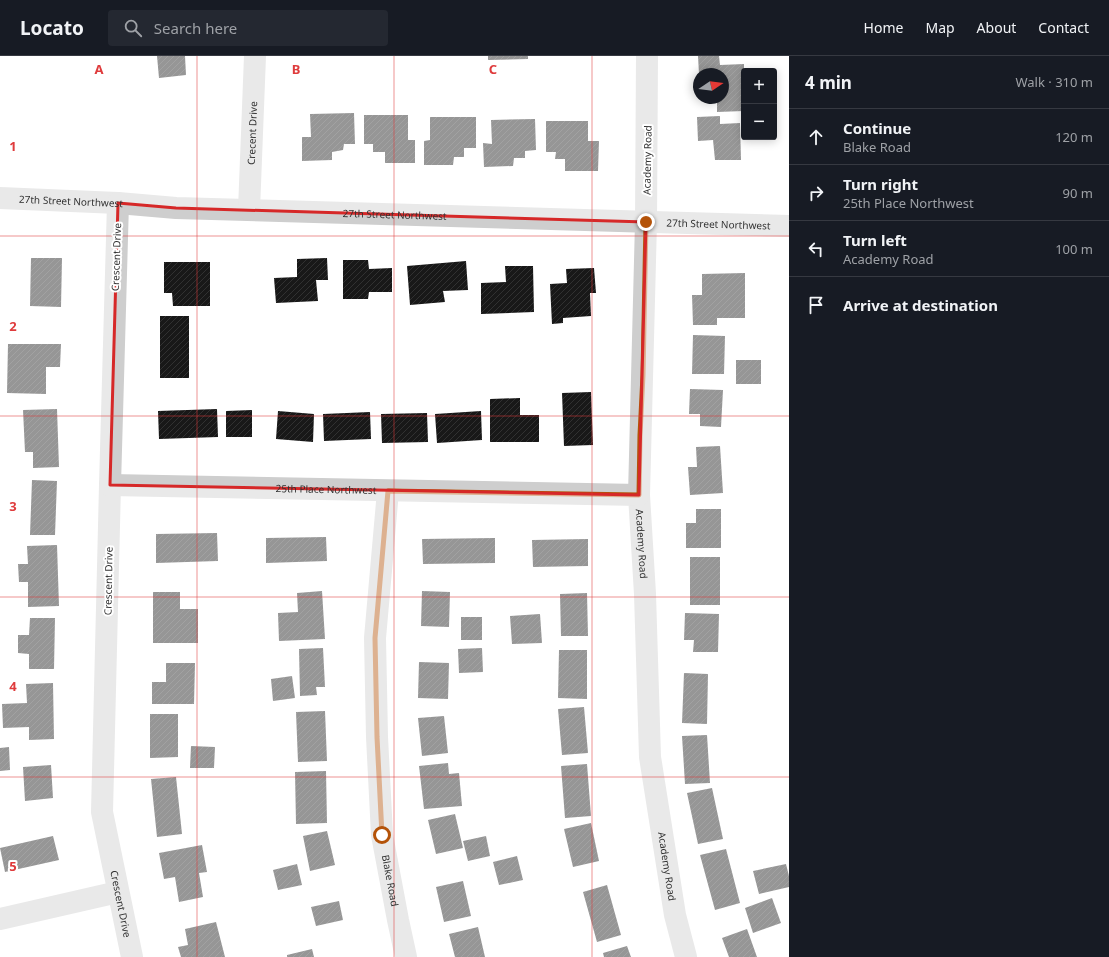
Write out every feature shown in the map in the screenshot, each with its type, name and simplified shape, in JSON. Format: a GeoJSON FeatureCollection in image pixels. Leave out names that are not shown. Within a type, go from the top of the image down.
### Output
{"type":"FeatureCollection","features":[{"type":"Feature","properties":{"kind":"street","name":"Crecent Drive"},"geometry":{"type":"LineString","coordinates":[[250,210],[255,56]]}},
{"type":"Feature","properties":{"kind":"street","name":"Academy Road"},"geometry":{"type":"LineString","coordinates":[[648,56],[643,375],[639,495],[645,594],[650,757],[675,915],[686,957]]}},
{"type":"Feature","properties":{"kind":"street","name":"27th Street Northwest"},"geometry":{"type":"LineString","coordinates":[[0,198],[118,203],[176,208],[789,226]]}},
{"type":"Feature","properties":{"kind":"street","name":"Crescent Drive"},"geometry":{"type":"LineString","coordinates":[[118,203],[102,812],[132,957]]}},
{"type":"Feature","properties":{"kind":"street","name":"25th Place Northwest"},"geometry":{"type":"LineString","coordinates":[[110,485],[639,495]]}},
{"type":"Feature","properties":{"kind":"street","name":"Blake Road"},"geometry":{"type":"LineString","coordinates":[[388,491],[375,638],[377,737],[382,835],[406,957]]}},
{"type":"Feature","properties":{"kind":"street"},"geometry":{"type":"LineString","coordinates":[[0,919],[118,892]]}},
{"type":"Feature","properties":{"kind":"highlighted area"},"geometry":{"type":"Polygon","coordinates":[[[118,203],[176,208],[646,222],[639,495],[110,485],[118,203]]]}},
{"type":"Feature","properties":{"kind":"building"},"geometry":{"type":"Polygon","coordinates":[[[157,56],[185,56],[186,75],[159,78],[157,56]]]}},
{"type":"Feature","properties":{"kind":"building"},"geometry":{"type":"Polygon","coordinates":[[[488,56],[528,56],[528,59],[488,60],[488,56]]]}},
{"type":"Feature","properties":{"kind":"building"},"geometry":{"type":"Polygon","coordinates":[[[698,56],[719,56],[720,65],[744,64],[744,68],[741,68],[741,111],[717,112],[717,104],[729,104],[729,68],[699,68],[698,56]]]}},
{"type":"Feature","properties":{"kind":"building"},"geometry":{"type":"Polygon","coordinates":[[[354,113],[355,144],[344,144],[343,150],[332,152],[332,160],[302,161],[302,137],[311,137],[310,114],[354,113]]]}},
{"type":"Feature","properties":{"kind":"building"},"geometry":{"type":"Polygon","coordinates":[[[364,115],[408,115],[408,140],[415,140],[415,163],[385,163],[385,152],[373,152],[373,144],[364,144],[364,115]]]}},
{"type":"Feature","properties":{"kind":"building"},"geometry":{"type":"Polygon","coordinates":[[[720,116],[720,124],[740,123],[741,160],[715,160],[713,140],[698,141],[697,117],[720,116]]]}},
{"type":"Feature","properties":{"kind":"building"},"geometry":{"type":"Polygon","coordinates":[[[430,117],[476,117],[476,148],[464,148],[464,157],[454,157],[453,165],[424,165],[424,141],[430,140],[430,117]]]}},
{"type":"Feature","properties":{"kind":"building"},"geometry":{"type":"Polygon","coordinates":[[[535,119],[536,150],[525,151],[525,158],[514,158],[513,166],[484,167],[483,143],[492,144],[491,120],[535,119]]]}},
{"type":"Feature","properties":{"kind":"building"},"geometry":{"type":"Polygon","coordinates":[[[546,121],[588,121],[588,141],[599,141],[598,171],[565,171],[565,159],[555,159],[556,152],[546,152],[546,121]]]}},
{"type":"Feature","properties":{"kind":"building"},"geometry":{"type":"Polygon","coordinates":[[[31,258],[62,258],[61,307],[30,306],[31,258]]]}},
{"type":"Feature","properties":{"kind":"building"},"geometry":{"type":"Polygon","coordinates":[[[327,258],[328,280],[316,280],[318,301],[276,303],[274,278],[297,277],[297,259],[327,258]]]}},
{"type":"Feature","properties":{"kind":"building"},"geometry":{"type":"Polygon","coordinates":[[[343,260],[368,260],[369,269],[392,268],[392,292],[369,292],[368,299],[343,299],[343,260]]]}},
{"type":"Feature","properties":{"kind":"building"},"geometry":{"type":"Polygon","coordinates":[[[466,261],[468,290],[443,291],[445,302],[410,305],[407,266],[466,261]]]}},
{"type":"Feature","properties":{"kind":"building"},"geometry":{"type":"Polygon","coordinates":[[[164,262],[210,262],[210,306],[173,306],[172,293],[164,293],[164,262]]]}},
{"type":"Feature","properties":{"kind":"building"},"geometry":{"type":"Polygon","coordinates":[[[505,266],[533,266],[534,312],[481,314],[481,283],[506,282],[505,266]]]}},
{"type":"Feature","properties":{"kind":"building"},"geometry":{"type":"Polygon","coordinates":[[[594,268],[596,293],[590,293],[591,316],[563,318],[563,323],[552,324],[550,284],[567,283],[566,269],[594,268]]]}},
{"type":"Feature","properties":{"kind":"building"},"geometry":{"type":"Polygon","coordinates":[[[745,273],[745,318],[717,318],[717,325],[693,325],[692,295],[702,295],[702,274],[745,273]]]}},
{"type":"Feature","properties":{"kind":"building"},"geometry":{"type":"Polygon","coordinates":[[[160,316],[189,316],[189,378],[160,378],[160,316]]]}},
{"type":"Feature","properties":{"kind":"building"},"geometry":{"type":"Polygon","coordinates":[[[693,335],[725,336],[724,374],[692,374],[693,335]]]}},
{"type":"Feature","properties":{"kind":"building"},"geometry":{"type":"Polygon","coordinates":[[[8,344],[61,344],[60,367],[46,367],[46,394],[7,393],[8,344]]]}},
{"type":"Feature","properties":{"kind":"building"},"geometry":{"type":"Polygon","coordinates":[[[736,360],[761,360],[761,384],[736,384],[736,360]]]}},
{"type":"Feature","properties":{"kind":"building"},"geometry":{"type":"Polygon","coordinates":[[[690,389],[723,390],[721,427],[700,426],[700,414],[689,414],[690,389]]]}},
{"type":"Feature","properties":{"kind":"building"},"geometry":{"type":"Polygon","coordinates":[[[591,392],[593,445],[564,446],[562,393],[591,392]]]}},
{"type":"Feature","properties":{"kind":"building"},"geometry":{"type":"Polygon","coordinates":[[[520,398],[520,415],[539,415],[539,442],[490,442],[490,399],[520,398]]]}},
{"type":"Feature","properties":{"kind":"building"},"geometry":{"type":"Polygon","coordinates":[[[57,409],[59,467],[33,468],[33,452],[25,452],[23,410],[57,409]]]}},
{"type":"Feature","properties":{"kind":"building"},"geometry":{"type":"Polygon","coordinates":[[[217,409],[218,437],[159,439],[158,411],[217,409]]]}},
{"type":"Feature","properties":{"kind":"building"},"geometry":{"type":"Polygon","coordinates":[[[252,410],[252,437],[226,437],[226,411],[252,410]]]}},
{"type":"Feature","properties":{"kind":"building"},"geometry":{"type":"Polygon","coordinates":[[[278,411],[314,414],[313,442],[276,439],[278,411]]]}},
{"type":"Feature","properties":{"kind":"building"},"geometry":{"type":"Polygon","coordinates":[[[481,411],[482,440],[437,443],[435,414],[481,411]]]}},
{"type":"Feature","properties":{"kind":"building"},"geometry":{"type":"Polygon","coordinates":[[[370,412],[371,439],[324,441],[323,414],[370,412]]]}},
{"type":"Feature","properties":{"kind":"building"},"geometry":{"type":"Polygon","coordinates":[[[427,413],[428,442],[382,443],[381,414],[427,413]]]}},
{"type":"Feature","properties":{"kind":"building"},"geometry":{"type":"Polygon","coordinates":[[[720,446],[723,493],[690,495],[688,467],[697,467],[696,447],[720,446]]]}},
{"type":"Feature","properties":{"kind":"building"},"geometry":{"type":"Polygon","coordinates":[[[32,480],[57,481],[55,535],[30,535],[32,480]]]}},
{"type":"Feature","properties":{"kind":"building"},"geometry":{"type":"Polygon","coordinates":[[[696,509],[721,509],[721,548],[686,548],[686,523],[696,523],[696,509]]]}},
{"type":"Feature","properties":{"kind":"building"},"geometry":{"type":"Polygon","coordinates":[[[217,533],[218,561],[156,563],[156,534],[217,533]]]}},
{"type":"Feature","properties":{"kind":"building"},"geometry":{"type":"Polygon","coordinates":[[[326,537],[327,561],[266,563],[266,538],[326,537]]]}},
{"type":"Feature","properties":{"kind":"building"},"geometry":{"type":"Polygon","coordinates":[[[495,538],[495,563],[423,564],[422,539],[495,538]]]}},
{"type":"Feature","properties":{"kind":"building"},"geometry":{"type":"Polygon","coordinates":[[[588,539],[588,566],[533,567],[532,540],[588,539]]]}},
{"type":"Feature","properties":{"kind":"building"},"geometry":{"type":"Polygon","coordinates":[[[57,545],[59,606],[28,607],[28,582],[19,582],[18,564],[28,564],[27,546],[57,545]]]}},
{"type":"Feature","properties":{"kind":"building"},"geometry":{"type":"Polygon","coordinates":[[[690,557],[720,557],[720,605],[690,605],[690,557]]]}},
{"type":"Feature","properties":{"kind":"building"},"geometry":{"type":"Polygon","coordinates":[[[322,591],[325,639],[279,641],[278,613],[298,612],[297,593],[322,591]]]}},
{"type":"Feature","properties":{"kind":"building"},"geometry":{"type":"Polygon","coordinates":[[[422,591],[450,592],[449,627],[421,626],[422,591]]]}},
{"type":"Feature","properties":{"kind":"building"},"geometry":{"type":"Polygon","coordinates":[[[153,592],[180,592],[180,609],[198,609],[198,643],[153,643],[153,592]]]}},
{"type":"Feature","properties":{"kind":"building"},"geometry":{"type":"Polygon","coordinates":[[[587,593],[588,636],[561,636],[560,594],[587,593]]]}},
{"type":"Feature","properties":{"kind":"building"},"geometry":{"type":"Polygon","coordinates":[[[685,613],[719,614],[718,652],[693,652],[694,640],[684,640],[685,613]]]}},
{"type":"Feature","properties":{"kind":"building"},"geometry":{"type":"Polygon","coordinates":[[[540,614],[542,643],[512,644],[510,616],[540,614]]]}},
{"type":"Feature","properties":{"kind":"building"},"geometry":{"type":"Polygon","coordinates":[[[461,617],[482,617],[482,640],[461,640],[461,617]]]}},
{"type":"Feature","properties":{"kind":"building"},"geometry":{"type":"Polygon","coordinates":[[[30,618],[55,618],[54,669],[29,669],[29,654],[18,653],[18,635],[29,635],[30,618]]]}},
{"type":"Feature","properties":{"kind":"building"},"geometry":{"type":"Polygon","coordinates":[[[323,648],[325,687],[316,687],[317,695],[300,696],[299,649],[323,648]]]}},
{"type":"Feature","properties":{"kind":"building"},"geometry":{"type":"Polygon","coordinates":[[[482,648],[483,672],[459,673],[458,649],[482,648]]]}},
{"type":"Feature","properties":{"kind":"building"},"geometry":{"type":"Polygon","coordinates":[[[559,650],[587,650],[587,699],[558,698],[559,650]]]}},
{"type":"Feature","properties":{"kind":"building"},"geometry":{"type":"Polygon","coordinates":[[[419,662],[449,663],[448,699],[418,698],[419,662]]]}},
{"type":"Feature","properties":{"kind":"building"},"geometry":{"type":"Polygon","coordinates":[[[166,663],[195,663],[194,704],[152,704],[152,682],[166,682],[166,663]]]}},
{"type":"Feature","properties":{"kind":"building"},"geometry":{"type":"Polygon","coordinates":[[[684,673],[708,674],[707,724],[682,723],[684,673]]]}},
{"type":"Feature","properties":{"kind":"building"},"geometry":{"type":"Polygon","coordinates":[[[292,676],[295,698],[273,701],[271,679],[292,676]]]}},
{"type":"Feature","properties":{"kind":"building"},"geometry":{"type":"Polygon","coordinates":[[[53,683],[54,739],[29,740],[29,727],[3,728],[2,704],[27,703],[26,684],[53,683]]]}},
{"type":"Feature","properties":{"kind":"building"},"geometry":{"type":"Polygon","coordinates":[[[584,707],[588,753],[562,755],[558,709],[584,707]]]}},
{"type":"Feature","properties":{"kind":"building"},"geometry":{"type":"Polygon","coordinates":[[[325,711],[327,761],[298,762],[296,712],[325,711]]]}},
{"type":"Feature","properties":{"kind":"building"},"geometry":{"type":"Polygon","coordinates":[[[150,714],[178,714],[178,757],[150,758],[150,714]]]}},
{"type":"Feature","properties":{"kind":"building"},"geometry":{"type":"Polygon","coordinates":[[[444,716],[448,753],[422,756],[418,718],[444,716]]]}},
{"type":"Feature","properties":{"kind":"building"},"geometry":{"type":"Polygon","coordinates":[[[707,735],[710,783],[685,784],[682,736],[707,735]]]}},
{"type":"Feature","properties":{"kind":"building"},"geometry":{"type":"Polygon","coordinates":[[[191,746],[215,747],[214,768],[190,768],[191,746]]]}},
{"type":"Feature","properties":{"kind":"building"},"geometry":{"type":"Polygon","coordinates":[[[9,747],[10,770],[0,771],[0,748],[9,747]]]}},
{"type":"Feature","properties":{"kind":"building"},"geometry":{"type":"Polygon","coordinates":[[[448,763],[449,774],[459,773],[462,806],[424,809],[419,766],[448,763]]]}},
{"type":"Feature","properties":{"kind":"building"},"geometry":{"type":"Polygon","coordinates":[[[587,764],[591,816],[565,818],[561,766],[587,764]]]}},
{"type":"Feature","properties":{"kind":"building"},"geometry":{"type":"Polygon","coordinates":[[[51,765],[53,798],[25,801],[23,767],[51,765]]]}},
{"type":"Feature","properties":{"kind":"building"},"geometry":{"type":"Polygon","coordinates":[[[326,771],[327,823],[296,824],[295,772],[326,771]]]}},
{"type":"Feature","properties":{"kind":"building"},"geometry":{"type":"Polygon","coordinates":[[[176,777],[182,834],[157,837],[151,779],[176,777]]]}},
{"type":"Feature","properties":{"kind":"building"},"geometry":{"type":"Polygon","coordinates":[[[712,788],[723,839],[698,844],[687,793],[712,788]]]}},
{"type":"Feature","properties":{"kind":"building"},"geometry":{"type":"Polygon","coordinates":[[[455,814],[463,848],[436,854],[428,820],[455,814]]]}},
{"type":"Feature","properties":{"kind":"building"},"geometry":{"type":"Polygon","coordinates":[[[591,823],[599,861],[573,867],[564,829],[591,823]]]}},
{"type":"Feature","properties":{"kind":"building"},"geometry":{"type":"Polygon","coordinates":[[[327,831],[335,865],[310,871],[303,836],[327,831]]]}},
{"type":"Feature","properties":{"kind":"building"},"geometry":{"type":"Polygon","coordinates":[[[53,836],[59,860],[5,872],[0,848],[53,836]]]}},
{"type":"Feature","properties":{"kind":"building"},"geometry":{"type":"Polygon","coordinates":[[[486,836],[490,856],[468,861],[463,841],[486,836]]]}},
{"type":"Feature","properties":{"kind":"building"},"geometry":{"type":"Polygon","coordinates":[[[202,845],[207,872],[199,873],[203,897],[179,902],[175,877],[164,879],[159,853],[202,845]]]}},
{"type":"Feature","properties":{"kind":"building"},"geometry":{"type":"Polygon","coordinates":[[[726,849],[740,903],[715,910],[700,855],[726,849]]]}},
{"type":"Feature","properties":{"kind":"building"},"geometry":{"type":"Polygon","coordinates":[[[517,856],[523,880],[499,885],[493,862],[517,856]]]}},
{"type":"Feature","properties":{"kind":"building"},"geometry":{"type":"Polygon","coordinates":[[[297,864],[302,885],[278,890],[273,870],[297,864]]]}},
{"type":"Feature","properties":{"kind":"building"},"geometry":{"type":"Polygon","coordinates":[[[786,864],[789,876],[789,887],[759,894],[753,871],[786,864]]]}},
{"type":"Feature","properties":{"kind":"building"},"geometry":{"type":"Polygon","coordinates":[[[463,881],[471,916],[444,922],[436,887],[463,881]]]}},
{"type":"Feature","properties":{"kind":"building"},"geometry":{"type":"Polygon","coordinates":[[[607,885],[621,935],[597,942],[583,892],[607,885]]]}},
{"type":"Feature","properties":{"kind":"building"},"geometry":{"type":"Polygon","coordinates":[[[772,898],[781,923],[753,933],[745,908],[772,898]]]}},
{"type":"Feature","properties":{"kind":"building"},"geometry":{"type":"Polygon","coordinates":[[[339,901],[343,920],[316,926],[311,907],[339,901]]]}},
{"type":"Feature","properties":{"kind":"building"},"geometry":{"type":"Polygon","coordinates":[[[216,922],[225,957],[181,957],[178,947],[188,945],[185,929],[216,922]]]}},
{"type":"Feature","properties":{"kind":"building"},"geometry":{"type":"Polygon","coordinates":[[[478,927],[485,957],[455,957],[449,934],[478,927]]]}},
{"type":"Feature","properties":{"kind":"building"},"geometry":{"type":"Polygon","coordinates":[[[747,929],[757,957],[729,957],[722,938],[747,929]]]}},
{"type":"Feature","properties":{"kind":"building"},"geometry":{"type":"Polygon","coordinates":[[[627,946],[631,957],[604,957],[603,953],[627,946]]]}},
{"type":"Feature","properties":{"kind":"building"},"geometry":{"type":"Polygon","coordinates":[[[312,949],[314,957],[287,957],[287,955],[312,949]]]}},
{"type":"Feature","properties":{"kind":"route"},"geometry":{"type":"LineString","coordinates":[[382,835],[377,737],[375,638],[388,491],[639,495],[646,222]]}}]}
